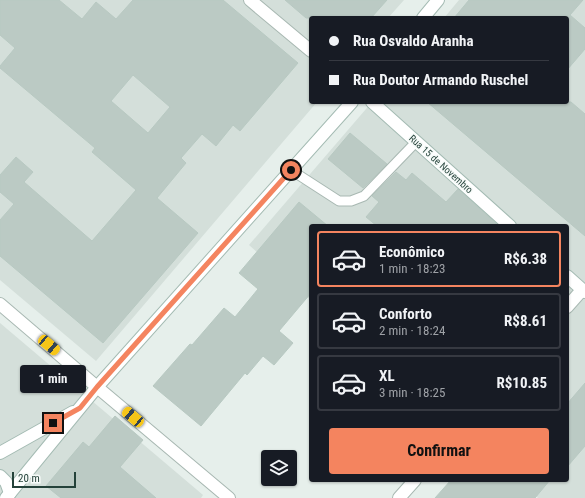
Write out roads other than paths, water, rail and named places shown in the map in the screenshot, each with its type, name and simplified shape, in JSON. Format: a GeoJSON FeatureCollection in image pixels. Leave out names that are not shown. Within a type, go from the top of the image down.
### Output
{"type":"FeatureCollection","features":[{"type":"Feature","properties":{"kind":"main road"},"geometry":{"type":"LineString","coordinates":[[250,0],[309,49]]}},
{"type":"Feature","properties":{"kind":"main road"},"geometry":{"type":"LineString","coordinates":[[425,16],[438,0]]}},
{"type":"Feature","properties":{"kind":"main road"},"geometry":{"type":"LineString","coordinates":[[8,496],[97,387],[350,104]]}},
{"type":"Feature","properties":{"kind":"main road","name":"Rua 15 de Novembro"},"geometry":{"type":"LineString","coordinates":[[374,104],[508,224]]}},
{"type":"Feature","properties":{"kind":"main road"},"geometry":{"type":"LineString","coordinates":[[569,278],[584,290],[569,305]]}},
{"type":"Feature","properties":{"kind":"main road"},"geometry":{"type":"LineString","coordinates":[[0,304],[228,498]]}},
{"type":"Feature","properties":{"kind":"main road"},"geometry":{"type":"LineString","coordinates":[[0,453],[80,408]]}},
{"type":"Feature","properties":{"kind":"main road"},"geometry":{"type":"LineString","coordinates":[[0,476],[6,482],[8,496]]}},
{"type":"Feature","properties":{"kind":"main road"},"geometry":{"type":"LineString","coordinates":[[399,498],[413,482]]}},
{"type":"Feature","properties":{"kind":"lane"},"geometry":{"type":"LineString","coordinates":[[291,170],[339,200],[351,202],[364,196],[416,142]]}}]}
